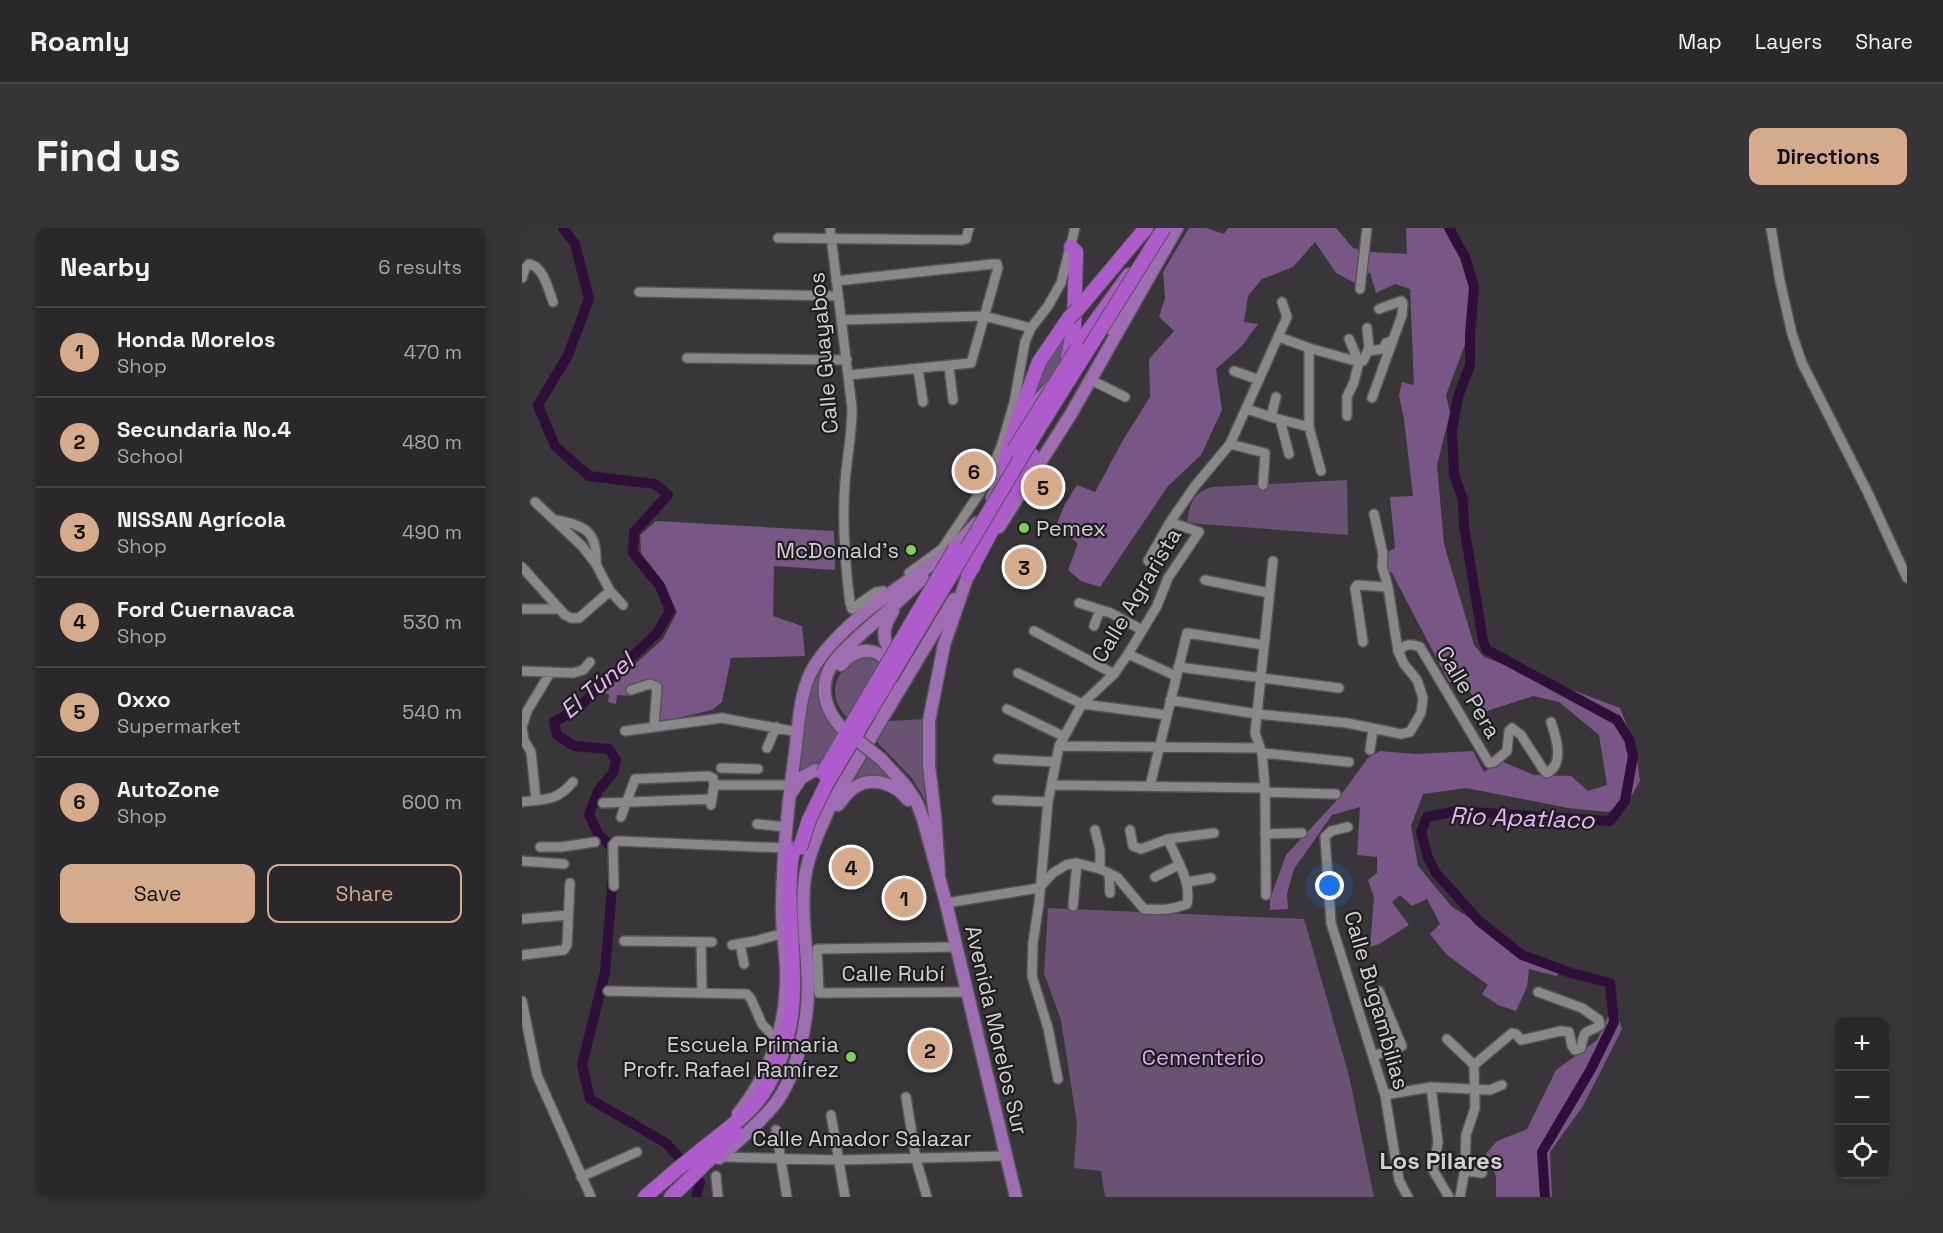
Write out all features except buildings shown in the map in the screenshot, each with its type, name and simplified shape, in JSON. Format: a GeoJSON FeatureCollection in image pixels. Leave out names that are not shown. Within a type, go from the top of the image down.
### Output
{"type":"FeatureCollection","features":[{"type":"Feature","properties":{"kind":"highway"},"geometry":{"type":"LineString","coordinates":[[1005,462],[1039,362],[1074,314],[1146,228]]}},
{"type":"Feature","properties":{"kind":"highway"},"geometry":{"type":"LineString","coordinates":[[671,1197],[767,1100],[783,1073],[791,1052],[800,1009],[790,864],[803,814],[819,779],[1027,428],[1153,228]]}},
{"type":"Feature","properties":{"kind":"highway"},"geometry":{"type":"LineString","coordinates":[[645,1197],[712,1155],[721,1134],[763,1093],[775,1072],[791,1016],[794,988],[793,885],[803,838],[827,783],[1037,430],[1164,228]]}},
{"type":"Feature","properties":{"kind":"highway"},"geometry":{"type":"LineString","coordinates":[[1071,247],[1076,252],[1074,327],[1065,369],[1118,289],[1169,228]]}},
{"type":"Feature","properties":{"kind":"highway"},"geometry":{"type":"LineString","coordinates":[[969,575],[1032,455]]}},
{"type":"Feature","properties":{"kind":"main road"},"geometry":{"type":"LineString","coordinates":[[817,836],[831,804],[969,575],[1091,380],[1177,228]]}},
{"type":"Feature","properties":{"kind":"main road"},"geometry":{"type":"LineString","coordinates":[[721,1134],[755,1092],[768,1068],[778,1041],[786,989],[782,906],[786,827],[805,690],[814,667],[837,637],[893,599],[968,534],[985,512],[1005,462],[1025,419],[1037,400],[1094,349],[1177,228]]}},
{"type":"Feature","properties":{"kind":"main road"},"geometry":{"type":"LineString","coordinates":[[1001,447],[1005,462]]}},
{"type":"Feature","properties":{"kind":"main road"},"geometry":{"type":"LineString","coordinates":[[939,873],[929,766],[929,722],[944,645],[969,575]]}},
{"type":"Feature","properties":{"kind":"main road"},"geometry":{"type":"LineString","coordinates":[[893,599],[884,637],[890,650],[903,654],[918,651],[930,643]]}},
{"type":"Feature","properties":{"kind":"main road"},"geometry":{"type":"LineString","coordinates":[[893,599],[830,668],[825,698],[830,713],[902,772],[922,799],[936,837]]}},
{"type":"Feature","properties":{"kind":"main road"},"geometry":{"type":"LineString","coordinates":[[789,798],[801,778],[814,770],[841,765],[851,759],[887,697],[891,672],[883,657],[872,650],[864,650],[843,661],[833,678],[832,699],[843,724]]}},
{"type":"Feature","properties":{"kind":"main road"},"geometry":{"type":"LineString","coordinates":[[882,757],[917,803],[939,873]]}},
{"type":"Feature","properties":{"kind":"main road"},"geometry":{"type":"LineString","coordinates":[[712,1155],[750,1130],[776,1103],[796,1060],[807,1007],[808,987],[805,878],[834,783],[827,773],[814,770]]}},
{"type":"Feature","properties":{"kind":"main road"},"geometry":{"type":"LineString","coordinates":[[823,822],[850,791],[858,786],[872,782],[886,784],[899,790],[909,802],[930,848]]}},
{"type":"Feature","properties":{"kind":"main road","name":"Avenida Morelos Sur"},"geometry":{"type":"LineString","coordinates":[[939,873],[1016,1197]]}},
{"type":"Feature","properties":{"kind":"street"},"geometry":{"type":"LineString","coordinates":[[778,238],[831,233],[962,240],[966,239],[969,228]]}},
{"type":"Feature","properties":{"kind":"street"},"geometry":{"type":"LineString","coordinates":[[893,599],[907,575],[947,543],[983,488],[1001,447],[1014,403],[1025,342],[1031,328],[1056,294],[1065,270],[1075,228]]}},
{"type":"Feature","properties":{"kind":"street"},"geometry":{"type":"LineString","coordinates":[[1360,289],[1367,228]]}},
{"type":"Feature","properties":{"kind":"street"},"geometry":{"type":"LineString","coordinates":[[1771,228],[1792,334],[1802,363],[1868,493],[1907,578]]}},
{"type":"Feature","properties":{"kind":"street","name":"Calle Guayabos"},"geometry":{"type":"LineString","coordinates":[[831,233],[849,375],[852,432],[845,480],[844,508],[850,603],[852,609],[858,607],[876,592],[882,591],[893,599]]}},
{"type":"Feature","properties":{"kind":"street"},"geometry":{"type":"LineString","coordinates":[[522,278],[529,264],[535,265],[541,272],[553,302]]}},
{"type":"Feature","properties":{"kind":"street"},"geometry":{"type":"LineString","coordinates":[[836,281],[997,264],[998,268],[971,363],[949,367],[849,375]]}},
{"type":"Feature","properties":{"kind":"street"},"geometry":{"type":"LineString","coordinates":[[639,292],[838,296]]}},
{"type":"Feature","properties":{"kind":"street"},"geometry":{"type":"LineString","coordinates":[[1372,398],[1393,340],[1403,303],[1401,301],[1379,309]]}},
{"type":"Feature","properties":{"kind":"street","name":"Calle Agrarista"},"geometry":{"type":"LineString","coordinates":[[1058,1079],[1048,1028],[1032,976],[1033,943],[1048,802],[1059,746],[1082,704],[1114,674],[1128,654],[1156,606],[1168,578],[1199,532],[1170,522],[1195,486],[1230,444],[1287,317],[1282,302]]}},
{"type":"Feature","properties":{"kind":"street"},"geometry":{"type":"LineString","coordinates":[[841,320],[984,316],[1031,328]]}},
{"type":"Feature","properties":{"kind":"street"},"geometry":{"type":"LineString","coordinates":[[1367,328],[1369,351]]}},
{"type":"Feature","properties":{"kind":"street"},"geometry":{"type":"LineString","coordinates":[[1279,337],[1309,348],[1361,361]]}},
{"type":"Feature","properties":{"kind":"street"},"geometry":{"type":"LineString","coordinates":[[1349,339],[1361,361]]}},
{"type":"Feature","properties":{"kind":"street"},"geometry":{"type":"LineString","coordinates":[[1347,416],[1347,397],[1361,361],[1369,351],[1383,349],[1386,343],[1393,340]]}},
{"type":"Feature","properties":{"kind":"street"},"geometry":{"type":"LineString","coordinates":[[1309,348],[1309,427],[1321,471]]}},
{"type":"Feature","properties":{"kind":"street"},"geometry":{"type":"LineString","coordinates":[[687,358],[847,360]]}},
{"type":"Feature","properties":{"kind":"street"},"geometry":{"type":"LineString","coordinates":[[949,367],[953,400]]}},
{"type":"Feature","properties":{"kind":"street"},"geometry":{"type":"LineString","coordinates":[[918,369],[923,402]]}},
{"type":"Feature","properties":{"kind":"street"},"geometry":{"type":"LineString","coordinates":[[1234,371],[1259,380]]}},
{"type":"Feature","properties":{"kind":"street"},"geometry":{"type":"LineString","coordinates":[[1091,380],[1125,397]]}},
{"type":"Feature","properties":{"kind":"street"},"geometry":{"type":"LineString","coordinates":[[1276,397],[1275,418],[1289,453]]}},
{"type":"Feature","properties":{"kind":"street"},"geometry":{"type":"LineString","coordinates":[[1247,409],[1309,427]]}},
{"type":"Feature","properties":{"kind":"street"},"geometry":{"type":"LineString","coordinates":[[1230,444],[1265,453],[1263,485]]}},
{"type":"Feature","properties":{"kind":"street"},"geometry":{"type":"LineString","coordinates":[[535,502],[582,546],[596,564],[610,591],[623,604]]}},
{"type":"Feature","properties":{"kind":"street"},"geometry":{"type":"LineString","coordinates":[[1374,514],[1383,554],[1382,566],[1388,587],[1398,651]]}},
{"type":"Feature","properties":{"kind":"street"},"geometry":{"type":"LineString","coordinates":[[556,520],[574,523],[586,529],[593,539],[597,554],[596,564]]}},
{"type":"Feature","properties":{"kind":"street"},"geometry":{"type":"LineString","coordinates":[[1148,561],[1170,522]]}},
{"type":"Feature","properties":{"kind":"street"},"geometry":{"type":"LineString","coordinates":[[1266,895],[1265,790],[1261,750],[1255,733],[1273,561]]}},
{"type":"Feature","properties":{"kind":"street"},"geometry":{"type":"LineString","coordinates":[[522,567],[571,618],[579,618],[610,591]]}},
{"type":"Feature","properties":{"kind":"street"},"geometry":{"type":"LineString","coordinates":[[1205,580],[1269,593]]}},
{"type":"Feature","properties":{"kind":"street"},"geometry":{"type":"LineString","coordinates":[[1363,642],[1355,588],[1357,585],[1388,587]]}},
{"type":"Feature","properties":{"kind":"street"},"geometry":{"type":"LineString","coordinates":[[1079,603],[1111,613],[1142,630]]}},
{"type":"Feature","properties":{"kind":"street"},"geometry":{"type":"LineString","coordinates":[[522,609],[560,609]]}},
{"type":"Feature","properties":{"kind":"street"},"geometry":{"type":"LineString","coordinates":[[1094,626],[1100,610]]}},
{"type":"Feature","properties":{"kind":"street"},"geometry":{"type":"LineString","coordinates":[[1034,631],[1114,674]]}},
{"type":"Feature","properties":{"kind":"street"},"geometry":{"type":"LineString","coordinates":[[1150,786],[1187,633],[1264,645]]}},
{"type":"Feature","properties":{"kind":"street","name":"Calle Pera"},"geometry":{"type":"LineString","coordinates":[[1373,729],[1401,734],[1410,732],[1421,713],[1423,699],[1418,680],[1404,664],[1398,651],[1406,644],[1420,647],[1489,763],[1494,762],[1507,751],[1509,731],[1512,728],[1521,735],[1543,769],[1547,773],[1550,772],[1554,768],[1558,746],[1551,722]]}},
{"type":"Feature","properties":{"kind":"street"},"geometry":{"type":"LineString","coordinates":[[1128,654],[1177,672],[1339,688]]}},
{"type":"Feature","properties":{"kind":"street"},"geometry":{"type":"LineString","coordinates":[[522,671],[573,673],[583,670],[590,662]]}},
{"type":"Feature","properties":{"kind":"street"},"geometry":{"type":"LineString","coordinates":[[1018,672],[1082,704],[1167,715]]}},
{"type":"Feature","properties":{"kind":"street"},"geometry":{"type":"LineString","coordinates":[[536,800],[531,752],[524,740],[522,728],[527,711],[550,673]]}},
{"type":"Feature","properties":{"kind":"street"},"geometry":{"type":"LineString","coordinates":[[630,690],[650,684],[657,687],[654,727]]}},
{"type":"Feature","properties":{"kind":"street"},"geometry":{"type":"LineString","coordinates":[[1170,700],[1257,714],[1347,723],[1373,729],[1370,750]]}},
{"type":"Feature","properties":{"kind":"street"},"geometry":{"type":"LineString","coordinates":[[1007,709],[1063,736]]}},
{"type":"Feature","properties":{"kind":"street"},"geometry":{"type":"LineString","coordinates":[[625,731],[722,718],[798,732]]}},
{"type":"Feature","properties":{"kind":"street"},"geometry":{"type":"LineString","coordinates":[[767,748],[776,727]]}},
{"type":"Feature","properties":{"kind":"street"},"geometry":{"type":"LineString","coordinates":[[1059,746],[1261,750],[1349,762]]}},
{"type":"Feature","properties":{"kind":"street"},"geometry":{"type":"LineString","coordinates":[[998,759],[1056,762]]}},
{"type":"Feature","properties":{"kind":"street"},"geometry":{"type":"LineString","coordinates":[[721,768],[758,769]]}},
{"type":"Feature","properties":{"kind":"street"},"geometry":{"type":"LineString","coordinates":[[734,768],[734,784]]}},
{"type":"Feature","properties":{"kind":"street"},"geometry":{"type":"LineString","coordinates":[[603,803],[627,802],[712,802],[713,782],[709,776],[635,779],[627,802],[621,817]]}},
{"type":"Feature","properties":{"kind":"street"},"geometry":{"type":"LineString","coordinates":[[522,802],[556,798],[564,793],[573,782]]}},
{"type":"Feature","properties":{"kind":"street"},"geometry":{"type":"LineString","coordinates":[[713,782],[791,785]]}},
{"type":"Feature","properties":{"kind":"street"},"geometry":{"type":"LineString","coordinates":[[1051,785],[1150,786],[1336,794]]}},
{"type":"Feature","properties":{"kind":"street"},"geometry":{"type":"LineString","coordinates":[[997,800],[1048,802]]}},
{"type":"Feature","properties":{"kind":"street"},"geometry":{"type":"LineString","coordinates":[[757,824],[786,827]]}},
{"type":"Feature","properties":{"kind":"street","name":"Calle Bugambilias"},"geometry":{"type":"LineString","coordinates":[[1348,827],[1331,831],[1325,837],[1331,923],[1385,1095],[1399,1180],[1408,1197]]}},
{"type":"Feature","properties":{"kind":"street"},"geometry":{"type":"LineString","coordinates":[[1095,830],[1110,893]]}},
{"type":"Feature","properties":{"kind":"street"},"geometry":{"type":"LineString","coordinates":[[1130,830],[1133,846],[1137,849],[1168,839],[1214,833]]}},
{"type":"Feature","properties":{"kind":"street"},"geometry":{"type":"LineString","coordinates":[[1265,834],[1302,833]]}},
{"type":"Feature","properties":{"kind":"street"},"geometry":{"type":"LineString","coordinates":[[946,903],[1039,888],[1053,873],[1066,865],[1077,863],[1117,877],[1144,909],[1167,910],[1187,904],[1189,896],[1187,882],[1168,839]]}},
{"type":"Feature","properties":{"kind":"street"},"geometry":{"type":"LineString","coordinates":[[614,886],[613,845],[617,841],[784,848]]}},
{"type":"Feature","properties":{"kind":"street"},"geometry":{"type":"LineString","coordinates":[[552,864],[540,847],[561,847],[595,842]]}},
{"type":"Feature","properties":{"kind":"street"},"geometry":{"type":"LineString","coordinates":[[522,861],[564,864]]}},
{"type":"Feature","properties":{"kind":"street"},"geometry":{"type":"LineString","coordinates":[[1073,906],[1077,863]]}},
{"type":"Feature","properties":{"kind":"street"},"geometry":{"type":"LineString","coordinates":[[1155,877],[1179,865]]}},
{"type":"Feature","properties":{"kind":"street"},"geometry":{"type":"LineString","coordinates":[[1187,882],[1211,878]]}},
{"type":"Feature","properties":{"kind":"street"},"geometry":{"type":"LineString","coordinates":[[522,955],[564,950],[567,945],[570,883]]}},
{"type":"Feature","properties":{"kind":"street"},"geometry":{"type":"LineString","coordinates":[[522,919],[568,915]]}},
{"type":"Feature","properties":{"kind":"street"},"geometry":{"type":"LineString","coordinates":[[744,964],[736,944],[784,933]]}},
{"type":"Feature","properties":{"kind":"street"},"geometry":{"type":"LineString","coordinates":[[624,942],[712,942]]}},
{"type":"Feature","properties":{"kind":"street"},"geometry":{"type":"LineString","coordinates":[[701,942],[702,992]]}},
{"type":"Feature","properties":{"kind":"street","name":"Calle Rubí"},"geometry":{"type":"LineString","coordinates":[[956,947],[817,949],[819,993],[967,992]]}},
{"type":"Feature","properties":{"kind":"street"},"geometry":{"type":"LineString","coordinates":[[608,991],[747,994],[752,999],[762,1024],[778,1041]]}},
{"type":"Feature","properties":{"kind":"street"},"geometry":{"type":"LineString","coordinates":[[1373,1056],[1402,1046],[1379,991]]}},
{"type":"Feature","properties":{"kind":"street"},"geometry":{"type":"LineString","coordinates":[[1474,1065],[1512,1033],[1521,1040],[1561,1031],[1569,1032],[1575,1050],[1581,1048],[1586,1031],[1600,1025],[1599,1020],[1582,1008],[1538,992]]}},
{"type":"Feature","properties":{"kind":"street"},"geometry":{"type":"LineString","coordinates":[[522,1001],[537,1075],[591,1197]]}},
{"type":"Feature","properties":{"kind":"street"},"geometry":{"type":"LineString","coordinates":[[1448,1041],[1474,1065],[1475,1108],[1466,1135],[1460,1197]]}},
{"type":"Feature","properties":{"kind":"street"},"geometry":{"type":"LineString","coordinates":[[1385,1095],[1431,1087],[1490,1090],[1502,1085]]}},
{"type":"Feature","properties":{"kind":"street"},"geometry":{"type":"LineString","coordinates":[[1431,1087],[1438,1142],[1433,1170],[1449,1197]]}},
{"type":"Feature","properties":{"kind":"street"},"geometry":{"type":"LineString","coordinates":[[906,1097],[916,1159],[927,1197]]}},
{"type":"Feature","properties":{"kind":"street"},"geometry":{"type":"LineString","coordinates":[[831,1115],[845,1197]]}},
{"type":"Feature","properties":{"kind":"street"},"geometry":{"type":"LineString","coordinates":[[776,1131],[787,1197]]}},
{"type":"Feature","properties":{"kind":"street"},"geometry":{"type":"LineString","coordinates":[[581,1177],[638,1152]]}},
{"type":"Feature","properties":{"kind":"street","name":"Calle Amador Salazar"},"geometry":{"type":"LineString","coordinates":[[712,1155],[838,1160],[1005,1156]]}},
{"type":"Feature","properties":{"kind":"street"},"geometry":{"type":"LineString","coordinates":[[1464,1171],[1482,1173]]}},
{"type":"Feature","properties":{"kind":"street"},"geometry":{"type":"LineString","coordinates":[[716,1176],[718,1197]]}},
{"type":"Feature","properties":{"kind":"green space"},"geometry":{"type":"Polygon","coordinates":[[[1069,325],[1061,371],[1031,403],[1043,364],[1069,325]]]}},
{"type":"Feature","properties":{"kind":"green space"},"geometry":{"type":"Polygon","coordinates":[[[1347,480],[1348,535],[1187,523],[1193,500],[1200,492],[1212,487],[1347,480]]]}},
{"type":"Feature","properties":{"kind":"green space"},"geometry":{"type":"Polygon","coordinates":[[[876,613],[878,616],[822,682],[841,733],[827,760],[806,768],[798,774],[806,710],[815,680],[831,653],[876,613]]]}},
{"type":"Feature","properties":{"kind":"green space"},"geometry":{"type":"Polygon","coordinates":[[[862,656],[874,659],[882,668],[848,719],[837,701],[836,684],[845,669],[862,656]]]}},
{"type":"Feature","properties":{"kind":"green space"},"geometry":{"type":"Polygon","coordinates":[[[925,719],[928,805],[912,778],[877,742],[889,721],[925,719]]]}},
{"type":"Feature","properties":{"kind":"green space"},"geometry":{"type":"Polygon","coordinates":[[[869,755],[904,789],[851,786],[869,755]]]}},
{"type":"Feature","properties":{"kind":"green space","name":"Cementerio"},"geometry":{"type":"Polygon","coordinates":[[[1048,908],[1304,919],[1349,1076],[1374,1197],[1105,1197],[1101,1171],[1074,1168],[1077,1124],[1061,1020],[1044,973],[1048,908]]]}},
{"type":"Feature","properties":{"kind":"shaded area"},"geometry":{"type":"Polygon","coordinates":[[[1189,228],[1206,228],[1224,234],[1228,228],[1336,228],[1353,248],[1372,252],[1407,254],[1406,228],[1450,228],[1468,266],[1472,326],[1446,395],[1450,413],[1437,465],[1444,544],[1474,645],[1484,657],[1620,708],[1635,745],[1640,781],[1628,802],[1608,812],[1568,808],[1466,788],[1423,794],[1411,826],[1418,866],[1452,907],[1560,973],[1556,976],[1529,969],[1527,987],[1516,1011],[1498,1005],[1482,994],[1488,985],[1447,955],[1430,934],[1440,924],[1427,899],[1412,906],[1400,895],[1392,902],[1409,925],[1379,944],[1370,947],[1374,897],[1368,880],[1377,873],[1377,857],[1357,855],[1360,807],[1332,815],[1294,869],[1287,894],[1288,909],[1270,910],[1270,899],[1286,855],[1338,799],[1368,758],[1380,751],[1416,754],[1473,751],[1484,772],[1501,761],[1534,775],[1571,776],[1588,791],[1607,785],[1599,735],[1559,702],[1533,696],[1484,712],[1462,680],[1449,682],[1392,573],[1388,570],[1385,553],[1395,548],[1390,497],[1413,496],[1399,395],[1402,382],[1414,385],[1410,289],[1395,284],[1376,293],[1370,272],[1355,283],[1336,273],[1315,242],[1293,267],[1262,279],[1248,296],[1244,322],[1258,324],[1242,346],[1216,369],[1222,410],[1201,455],[1168,486],[1100,587],[1081,581],[1068,570],[1078,543],[1055,528],[1065,504],[1077,485],[1095,492],[1123,440],[1150,397],[1149,359],[1174,331],[1159,317],[1165,298],[1163,272],[1189,228]]]}},
{"type":"Feature","properties":{"kind":"shaded area"},"geometry":{"type":"Polygon","coordinates":[[[656,521],[834,531],[835,570],[774,566],[773,616],[802,626],[805,656],[731,658],[722,702],[712,710],[656,723],[660,689],[635,686],[633,696],[617,695],[616,704],[608,702],[609,695],[604,692],[663,639],[677,612],[664,583],[641,553],[640,535],[656,521]]]}},
{"type":"Feature","properties":{"kind":"shaded area"},"geometry":{"type":"Polygon","coordinates":[[[1614,1003],[1622,1029],[1583,1106],[1550,1152],[1552,1197],[1496,1197],[1496,1176],[1485,1155],[1497,1141],[1527,1129],[1556,1070],[1597,1040],[1614,1003]]]}},
{"type":"Feature","properties":{"kind":"waterway","name":"El Túnel"},"geometry":{"type":"LineString","coordinates":[[563,228],[575,244],[589,299],[568,355],[538,405],[555,446],[589,476],[655,484],[668,495],[634,532],[633,553],[660,586],[670,611],[657,633],[576,710],[554,722],[557,735],[574,746],[609,749],[616,760],[613,773],[598,791],[589,814],[598,834],[611,846],[612,856]]}},
{"type":"Feature","properties":{"kind":"waterway","name":"Rio Apatlaco"},"geometry":{"type":"LineString","coordinates":[[1449,228],[1465,257],[1474,287],[1470,365],[1458,397],[1452,430],[1454,475],[1463,499],[1464,526],[1483,641],[1487,650],[1617,720],[1629,739],[1633,756],[1625,801],[1610,821],[1456,811],[1427,817],[1421,832],[1428,857],[1436,873],[1479,921],[1522,955],[1571,973],[1610,983],[1614,1022],[1591,1069],[1542,1152],[1545,1197]]}},
{"type":"Feature","properties":{"kind":"waterway","name":"El Túnel"},"geometry":{"type":"LineString","coordinates":[[613,877],[605,972],[582,1065],[590,1099],[666,1143],[700,1182],[696,1197]]}},
{"type":"Feature","properties":{"kind":"place","name":"AutoZone"},"geometry":{"type":"Point","coordinates":[974,471]}},
{"type":"Feature","properties":{"kind":"place","name":"Oxxo"},"geometry":{"type":"Point","coordinates":[1043,487]}},
{"type":"Feature","properties":{"kind":"place","name":"Pemex"},"geometry":{"type":"Point","coordinates":[1024,528]}},
{"type":"Feature","properties":{"kind":"place","name":"McDonald's"},"geometry":{"type":"Point","coordinates":[911,550]}},
{"type":"Feature","properties":{"kind":"place","name":"NISSAN Agrícola"},"geometry":{"type":"Point","coordinates":[1024,567]}},
{"type":"Feature","properties":{"kind":"place","name":"Ford Cuernavaca"},"geometry":{"type":"Point","coordinates":[851,867]}},
{"type":"Feature","properties":{"kind":"place","name":"Honda Morelos"},"geometry":{"type":"Point","coordinates":[904,898]}},
{"type":"Feature","properties":{"kind":"place","name":"Secundaria No.4"},"geometry":{"type":"Point","coordinates":[930,1050]}},
{"type":"Feature","properties":{"kind":"place","name":"Escuela Primaria Profr. Rafael Ramírez"},"geometry":{"type":"Point","coordinates":[851,1057]}},
{"type":"Feature","properties":{"kind":"district","name":"Los Pilares"},"geometry":{"type":"Point","coordinates":[1441,1161]}}]}
